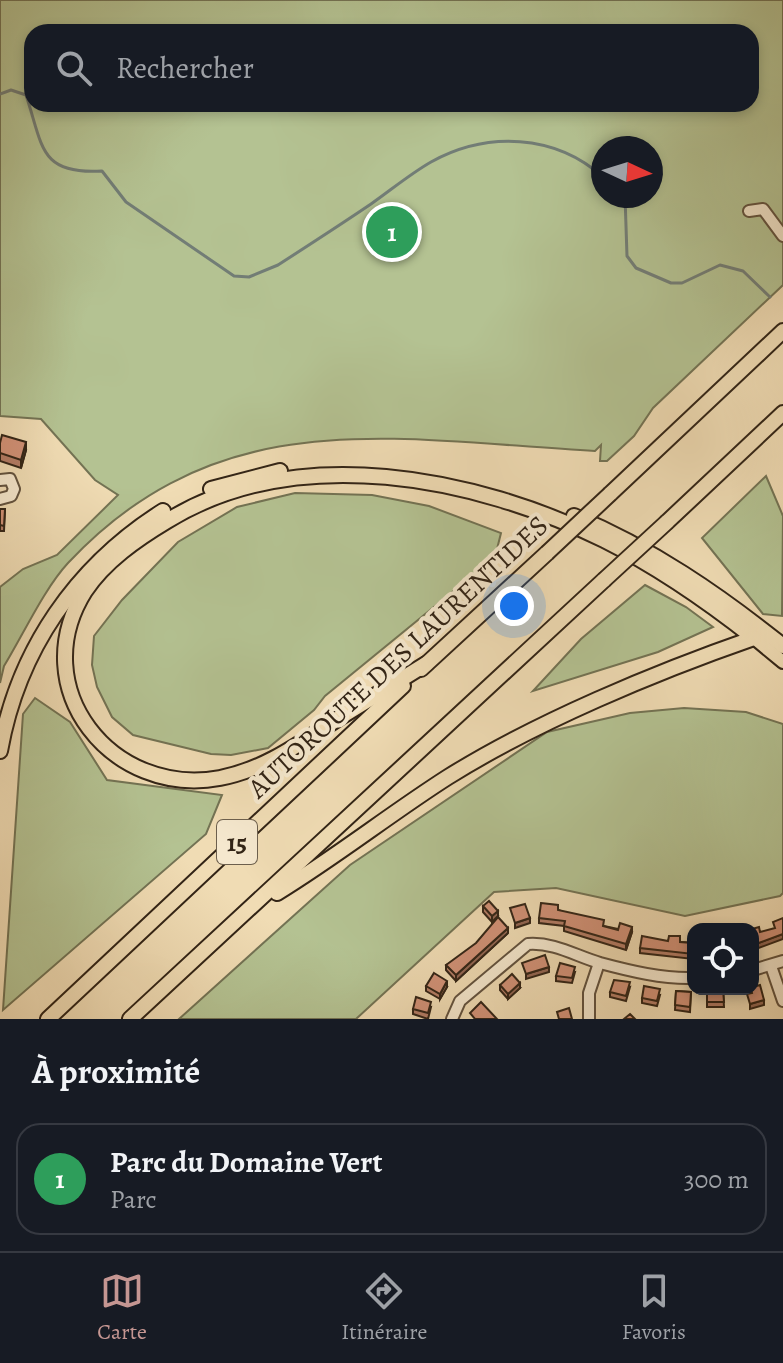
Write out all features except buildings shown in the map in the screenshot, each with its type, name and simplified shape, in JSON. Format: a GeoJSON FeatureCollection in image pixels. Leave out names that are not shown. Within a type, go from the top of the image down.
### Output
{"type":"FeatureCollection","features":[{"type":"Feature","properties":{"kind":"highway","name":"AUTOROUTE DES LAURENTIDES"},"geometry":{"type":"LineString","coordinates":[[48,1019],[783,331]]}},
{"type":"Feature","properties":{"kind":"highway","name":"15"},"geometry":{"type":"LineString","coordinates":[[130,1019],[783,413]]}},
{"type":"Feature","properties":{"kind":"highway"},"geometry":{"type":"LineString","coordinates":[[0,751],[12,700],[34,649],[57,610],[96,563],[143,524],[177,504],[230,482],[284,470],[350,467],[425,474],[539,502],[600,527],[658,557],[715,594],[783,646]]}},
{"type":"Feature","properties":{"kind":"highway"},"geometry":{"type":"LineString","coordinates":[[426,664],[272,761],[222,777],[188,781],[138,770],[99,741],[85,724],[72,696],[66,652],[72,619],[87,588],[110,563],[153,529],[196,505],[232,492],[271,482],[330,476],[452,489],[551,517],[643,561],[697,595],[754,638]]}},
{"type":"Feature","properties":{"kind":"highway"},"geometry":{"type":"LineString","coordinates":[[249,911],[347,850],[404,806],[478,759],[591,704],[754,638]]}},
{"type":"Feature","properties":{"kind":"main road"},"geometry":{"type":"LineString","coordinates":[[754,638],[783,662]]}},
{"type":"Feature","properties":{"kind":"street"},"geometry":{"type":"LineString","coordinates":[[749,211],[760,209],[766,212],[783,236]]}},
{"type":"Feature","properties":{"kind":"street"},"geometry":{"type":"LineString","coordinates":[[0,480],[10,479],[14,489],[11,496],[0,499]]}},
{"type":"Feature","properties":{"kind":"street"},"geometry":{"type":"LineString","coordinates":[[452,1019],[460,1001],[528,944],[560,948],[599,963],[687,977]]}},
{"type":"Feature","properties":{"kind":"street"},"geometry":{"type":"LineString","coordinates":[[759,969],[783,961]]}},
{"type":"Feature","properties":{"kind":"street"},"geometry":{"type":"LineString","coordinates":[[589,1019],[589,993],[599,963]]}},
{"type":"Feature","properties":{"kind":"street"},"geometry":{"type":"LineString","coordinates":[[771,966],[783,1001]]}},
{"type":"Feature","properties":{"kind":"green space"},"geometry":{"type":"Polygon","coordinates":[[[0,0],[783,0],[783,285],[653,408],[634,436],[607,461],[600,461],[601,445],[595,451],[381,439],[314,442],[249,453],[187,475],[126,511],[68,563],[34,613],[4,666],[0,683],[0,587],[23,569],[57,555],[118,495],[95,480],[41,419],[0,416],[0,0]]]}},
{"type":"Feature","properties":{"kind":"green space"},"geometry":{"type":"Polygon","coordinates":[[[766,476],[783,516],[782,616],[763,614],[702,538],[766,476]]]}},
{"type":"Feature","properties":{"kind":"green space"},"geometry":{"type":"Polygon","coordinates":[[[295,493],[372,495],[429,506],[501,533],[496,553],[473,575],[325,696],[314,710],[268,748],[231,755],[211,754],[133,735],[112,717],[97,687],[92,665],[94,636],[122,600],[178,542],[237,507],[295,493]]]}},
{"type":"Feature","properties":{"kind":"green space"},"geometry":{"type":"Polygon","coordinates":[[[645,585],[686,607],[713,627],[658,652],[533,691],[581,639],[645,585]]]}},
{"type":"Feature","properties":{"kind":"green space"},"geometry":{"type":"Polygon","coordinates":[[[35,698],[70,722],[107,780],[222,795],[206,834],[3,1010],[23,714],[35,698]]]}},
{"type":"Feature","properties":{"kind":"green space"},"geometry":{"type":"Polygon","coordinates":[[[684,708],[746,712],[783,724],[783,893],[780,896],[685,916],[556,888],[494,892],[356,1019],[179,1019],[350,865],[547,732],[630,713],[684,708]]]}},
{"type":"Feature","properties":{"kind":"waterway"},"geometry":{"type":"LineString","coordinates":[[0,94],[11,90],[24,94]]}},
{"type":"Feature","properties":{"kind":"waterway"},"geometry":{"type":"LineString","coordinates":[[31,112],[41,143],[55,162],[81,171],[102,171],[126,202],[234,276],[249,277],[278,265],[431,162],[475,145],[497,142],[542,145],[564,152],[591,168]]}},
{"type":"Feature","properties":{"kind":"waterway"},"geometry":{"type":"LineString","coordinates":[[625,208],[627,256],[636,268],[671,283],[682,283],[720,265],[743,271],[770,297]]}},
{"type":"Feature","properties":{"kind":"place","name":"Parc du Domaine Vert"},"geometry":{"type":"Point","coordinates":[392,232]}}]}
